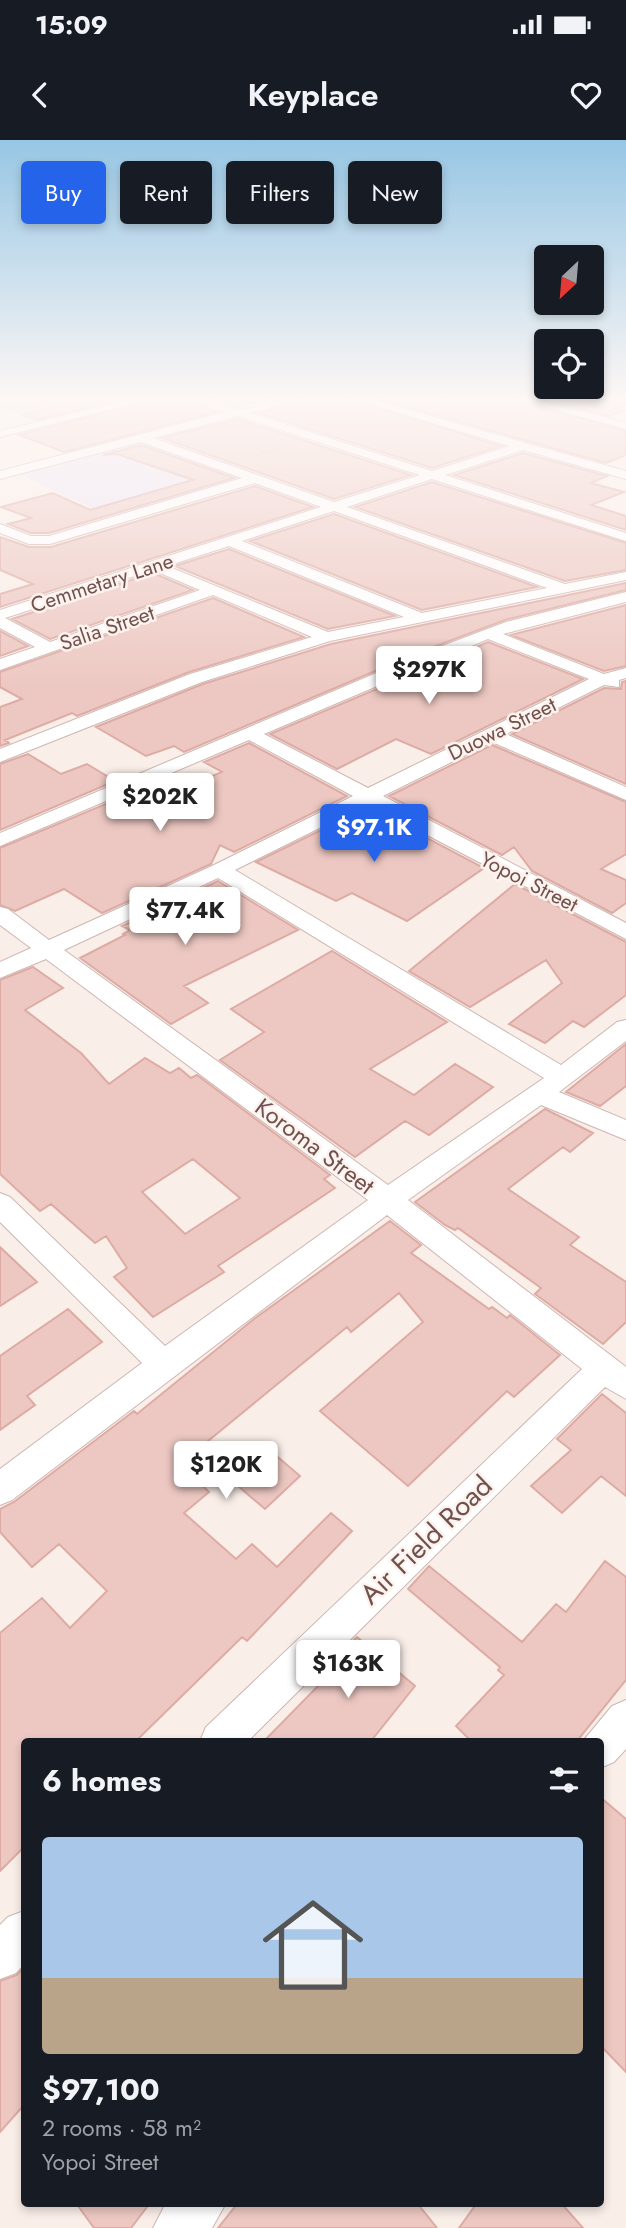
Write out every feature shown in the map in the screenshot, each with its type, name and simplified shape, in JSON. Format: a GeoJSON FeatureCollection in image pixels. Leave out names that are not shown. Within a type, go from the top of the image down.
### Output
{"type":"FeatureCollection","features":[{"type":"Feature","properties":{"kind":"street"},"geometry":{"type":"LineString","coordinates":[[0,527],[29,540],[50,540],[202,494]]}},
{"type":"Feature","properties":{"kind":"street"},"geometry":{"type":"LineString","coordinates":[[303,494],[562,588]]}},
{"type":"Feature","properties":{"kind":"street","name":"Cemmetary Lane"},"geometry":{"type":"LineString","coordinates":[[0,615],[375,494]]}},
{"type":"Feature","properties":{"kind":"street"},"geometry":{"type":"LineString","coordinates":[[498,494],[626,537]]}},
{"type":"Feature","properties":{"kind":"street"},"geometry":{"type":"LineString","coordinates":[[232,542],[423,619]]}},
{"type":"Feature","properties":{"kind":"street"},"geometry":{"type":"LineString","coordinates":[[155,566],[327,637]]}},
{"type":"Feature","properties":{"kind":"street"},"geometry":{"type":"LineString","coordinates":[[0,756],[196,678],[327,637],[626,576]]}},
{"type":"Feature","properties":{"kind":"street","name":"Salia Street"},"geometry":{"type":"LineString","coordinates":[[0,665],[214,590]]}},
{"type":"Feature","properties":{"kind":"street"},"geometry":{"type":"LineString","coordinates":[[0,840],[247,732],[512,625],[626,597]]}},
{"type":"Feature","properties":{"kind":"street"},"geometry":{"type":"LineString","coordinates":[[0,622],[49,648]]}},
{"type":"Feature","properties":{"kind":"street"},"geometry":{"type":"LineString","coordinates":[[489,634],[626,687]]}},
{"type":"Feature","properties":{"kind":"street","name":"Duowa Street"},"geometry":{"type":"LineString","coordinates":[[0,971],[47,947],[219,870],[603,679],[626,673]]}},
{"type":"Feature","properties":{"kind":"street","name":"Yopoi Street"},"geometry":{"type":"LineString","coordinates":[[247,732],[626,932]]}},
{"type":"Feature","properties":{"kind":"street"},"geometry":{"type":"LineString","coordinates":[[492,735],[626,794]]}},
{"type":"Feature","properties":{"kind":"street"},"geometry":{"type":"LineString","coordinates":[[219,870],[563,1078]]}},
{"type":"Feature","properties":{"kind":"street","name":"Koroma Street"},"geometry":{"type":"LineString","coordinates":[[0,914],[388,1200],[615,1377]]}},
{"type":"Feature","properties":{"kind":"street"},"geometry":{"type":"LineString","coordinates":[[0,1489],[163,1364],[388,1200],[541,1095],[626,1028]]}},
{"type":"Feature","properties":{"kind":"street"},"geometry":{"type":"LineString","coordinates":[[541,1095],[626,1131]]}},
{"type":"Feature","properties":{"kind":"street"},"geometry":{"type":"LineString","coordinates":[[0,1204],[163,1364]]}},
{"type":"Feature","properties":{"kind":"street","name":"Air Field Road"},"geometry":{"type":"LineString","coordinates":[[223,1738],[615,1377]]}},
{"type":"Feature","properties":{"kind":"street"},"geometry":{"type":"LineString","coordinates":[[604,1744],[626,1720]]}},
{"type":"Feature","properties":{"kind":"street"},"geometry":{"type":"LineString","coordinates":[[0,1957],[21,1936]]}},
{"type":"Feature","properties":{"kind":"street"},"geometry":{"type":"LineString","coordinates":[[178,2228],[197,2207]]}},
{"type":"Feature","properties":{"kind":"shaded area"},"geometry":{"type":"Polygon","coordinates":[[[63,494],[186,494],[111,516],[63,494]]]}},
{"type":"Feature","properties":{"kind":"building"},"geometry":{"type":"Polygon","coordinates":[[[56,494],[90,510],[143,494],[179,494],[49,533],[31,533],[8,524],[31,518],[1,507],[56,494]]]}},
{"type":"Feature","properties":{"kind":"building"},"geometry":{"type":"Polygon","coordinates":[[[227,494],[278,494],[313,507],[0,607],[0,594],[33,584],[0,570],[0,537],[29,547],[51,547],[227,494]]]}},
{"type":"Feature","properties":{"kind":"building"},"geometry":{"type":"Polygon","coordinates":[[[321,494],[349,494],[334,499],[321,494]]]}},
{"type":"Feature","properties":{"kind":"building"},"geometry":{"type":"Polygon","coordinates":[[[394,494],[472,494],[626,543],[626,570],[565,581],[355,507],[394,494]]]}},
{"type":"Feature","properties":{"kind":"building"},"geometry":{"type":"Polygon","coordinates":[[[515,494],[618,494],[591,505],[626,516],[626,530],[515,494]]]}},
{"type":"Feature","properties":{"kind":"building"},"geometry":{"type":"Polygon","coordinates":[[[334,514],[537,587],[422,610],[250,541],[334,514]]]}},
{"type":"Feature","properties":{"kind":"building"},"geometry":{"type":"Polygon","coordinates":[[[229,549],[395,616],[328,629],[175,566],[229,549]]]}},
{"type":"Feature","properties":{"kind":"building"},"geometry":{"type":"Polygon","coordinates":[[[153,573],[193,590],[50,639],[12,619],[153,573]]]}},
{"type":"Feature","properties":{"kind":"building"},"geometry":{"type":"Polygon","coordinates":[[[626,583],[626,590],[505,620],[420,652],[184,752],[174,746],[146,756],[96,727],[203,684],[331,644],[626,583]]]}},
{"type":"Feature","properties":{"kind":"building"},"geometry":{"type":"Polygon","coordinates":[[[213,598],[304,637],[189,672],[77,716],[72,713],[5,740],[9,743],[0,746],[0,707],[22,699],[0,687],[0,672],[213,598]]]}},
{"type":"Feature","properties":{"kind":"building"},"geometry":{"type":"Polygon","coordinates":[[[626,605],[626,666],[604,671],[511,635],[626,605]]]}},
{"type":"Feature","properties":{"kind":"building"},"geometry":{"type":"Polygon","coordinates":[[[0,631],[28,646],[0,656],[0,631]]]}},
{"type":"Feature","properties":{"kind":"building"},"geometry":{"type":"Polygon","coordinates":[[[488,642],[583,679],[431,754],[396,739],[337,769],[270,734],[488,642]]]}},
{"type":"Feature","properties":{"kind":"building"},"geometry":{"type":"Polygon","coordinates":[[[626,681],[626,784],[512,734],[604,688],[621,689],[622,682],[626,681]]]}},
{"type":"Feature","properties":{"kind":"building"},"geometry":{"type":"Polygon","coordinates":[[[249,743],[347,796],[234,852],[220,845],[211,864],[102,913],[64,889],[15,911],[0,905],[0,848],[132,793],[149,803],[222,772],[204,762],[249,743]]]}},
{"type":"Feature","properties":{"kind":"building"},"geometry":{"type":"Polygon","coordinates":[[[492,745],[626,802],[626,854],[601,869],[626,880],[626,903],[612,913],[532,871],[514,847],[502,855],[389,796],[492,745]]]}},
{"type":"Feature","properties":{"kind":"building"},"geometry":{"type":"Polygon","coordinates":[[[28,754],[61,774],[87,764],[115,781],[0,830],[0,764],[28,754]]]}},
{"type":"Feature","properties":{"kind":"building"},"geometry":{"type":"Polygon","coordinates":[[[368,807],[484,868],[407,921],[352,893],[336,901],[256,862],[368,807]]]}},
{"type":"Feature","properties":{"kind":"building"},"geometry":{"type":"Polygon","coordinates":[[[218,881],[298,930],[184,986],[208,1003],[171,1024],[80,958],[125,935],[123,934],[130,930],[122,926],[218,881]]]}},
{"type":"Feature","properties":{"kind":"building"},"geometry":{"type":"Polygon","coordinates":[[[515,884],[626,942],[626,995],[584,1027],[573,1021],[545,1043],[509,1024],[562,983],[546,960],[470,1007],[409,971],[515,884]]]}},
{"type":"Feature","properties":{"kind":"building"},"geometry":{"type":"Polygon","coordinates":[[[332,951],[447,1022],[370,1069],[414,1095],[455,1064],[493,1087],[429,1135],[405,1121],[355,1157],[220,1060],[264,1032],[231,1009],[332,951]]]}},
{"type":"Feature","properties":{"kind":"building"},"geometry":{"type":"Polygon","coordinates":[[[33,967],[63,988],[25,1010],[81,1053],[109,1084],[145,1058],[170,1073],[179,1068],[191,1078],[197,1075],[330,1175],[324,1179],[335,1188],[218,1266],[224,1272],[153,1317],[114,1277],[127,1268],[106,1236],[95,1243],[51,1204],[40,1211],[0,1174],[0,980],[33,967]],[[193,1159],[142,1192],[185,1234],[240,1198],[193,1159]]]}},
{"type":"Feature","properties":{"kind":"building"},"geometry":{"type":"Polygon","coordinates":[[[626,1044],[626,1086],[600,1106],[566,1092],[626,1044]]]}},
{"type":"Feature","properties":{"kind":"building"},"geometry":{"type":"Polygon","coordinates":[[[545,1109],[593,1133],[570,1152],[563,1147],[508,1189],[579,1237],[570,1245],[626,1282],[626,1322],[603,1344],[535,1294],[541,1288],[458,1228],[455,1230],[445,1225],[415,1202],[545,1109]]]}},
{"type":"Feature","properties":{"kind":"building"},"geometry":{"type":"Polygon","coordinates":[[[390,1221],[421,1245],[411,1253],[489,1309],[492,1307],[507,1318],[510,1315],[560,1355],[514,1397],[507,1391],[408,1486],[320,1411],[423,1322],[399,1293],[351,1332],[347,1327],[180,1464],[209,1492],[184,1513],[236,1559],[252,1544],[277,1567],[331,1513],[352,1531],[247,1641],[242,1637],[139,1738],[21,1738],[21,1850],[0,1871],[0,1633],[42,1598],[70,1628],[107,1591],[59,1544],[32,1567],[0,1532],[0,1509],[14,1502],[134,1411],[137,1414],[254,1319],[390,1221]]]}},
{"type":"Feature","properties":{"kind":"building"},"geometry":{"type":"Polygon","coordinates":[[[0,1247],[37,1282],[0,1306],[0,1247]]]}},
{"type":"Feature","properties":{"kind":"building"},"geometry":{"type":"Polygon","coordinates":[[[68,1309],[102,1342],[27,1396],[35,1405],[0,1430],[0,1356],[68,1309]]]}},
{"type":"Feature","properties":{"kind":"building"},"geometry":{"type":"Polygon","coordinates":[[[602,1394],[626,1413],[626,1496],[601,1476],[562,1513],[531,1486],[571,1450],[557,1439],[602,1394]]]}},
{"type":"Feature","properties":{"kind":"building"},"geometry":{"type":"Polygon","coordinates":[[[266,1447],[300,1476],[265,1509],[231,1480],[266,1447]]]}},
{"type":"Feature","properties":{"kind":"building"},"geometry":{"type":"Polygon","coordinates":[[[605,1561],[626,1577],[626,1680],[579,1738],[468,1738],[456,1726],[504,1675],[498,1670],[500,1667],[408,1589],[429,1566],[522,1642],[556,1604],[566,1612],[605,1561]]]}},
{"type":"Feature","properties":{"kind":"building"},"geometry":{"type":"Polygon","coordinates":[[[357,1637],[415,1686],[373,1738],[267,1738],[322,1682],[316,1677],[357,1637]]]}},
{"type":"Feature","properties":{"kind":"building"},"geometry":{"type":"Polygon","coordinates":[[[604,1800],[626,1819],[626,2072],[604,2049],[604,1800]]]}},
{"type":"Feature","properties":{"kind":"building"},"geometry":{"type":"Polygon","coordinates":[[[21,1970],[21,2108],[0,2132],[0,1981],[17,1975],[21,1970]]]}},
{"type":"Feature","properties":{"kind":"building"},"geometry":{"type":"Polygon","coordinates":[[[79,2207],[147,2207],[131,2228],[94,2228],[79,2207]]]}},
{"type":"Feature","properties":{"kind":"building"},"geometry":{"type":"Polygon","coordinates":[[[235,2207],[420,2207],[437,2228],[218,2228],[235,2207]]]}},
{"type":"Feature","properties":{"kind":"building"},"geometry":{"type":"Polygon","coordinates":[[[474,2207],[565,2207],[583,2228],[459,2228],[474,2207]]]}}]}
